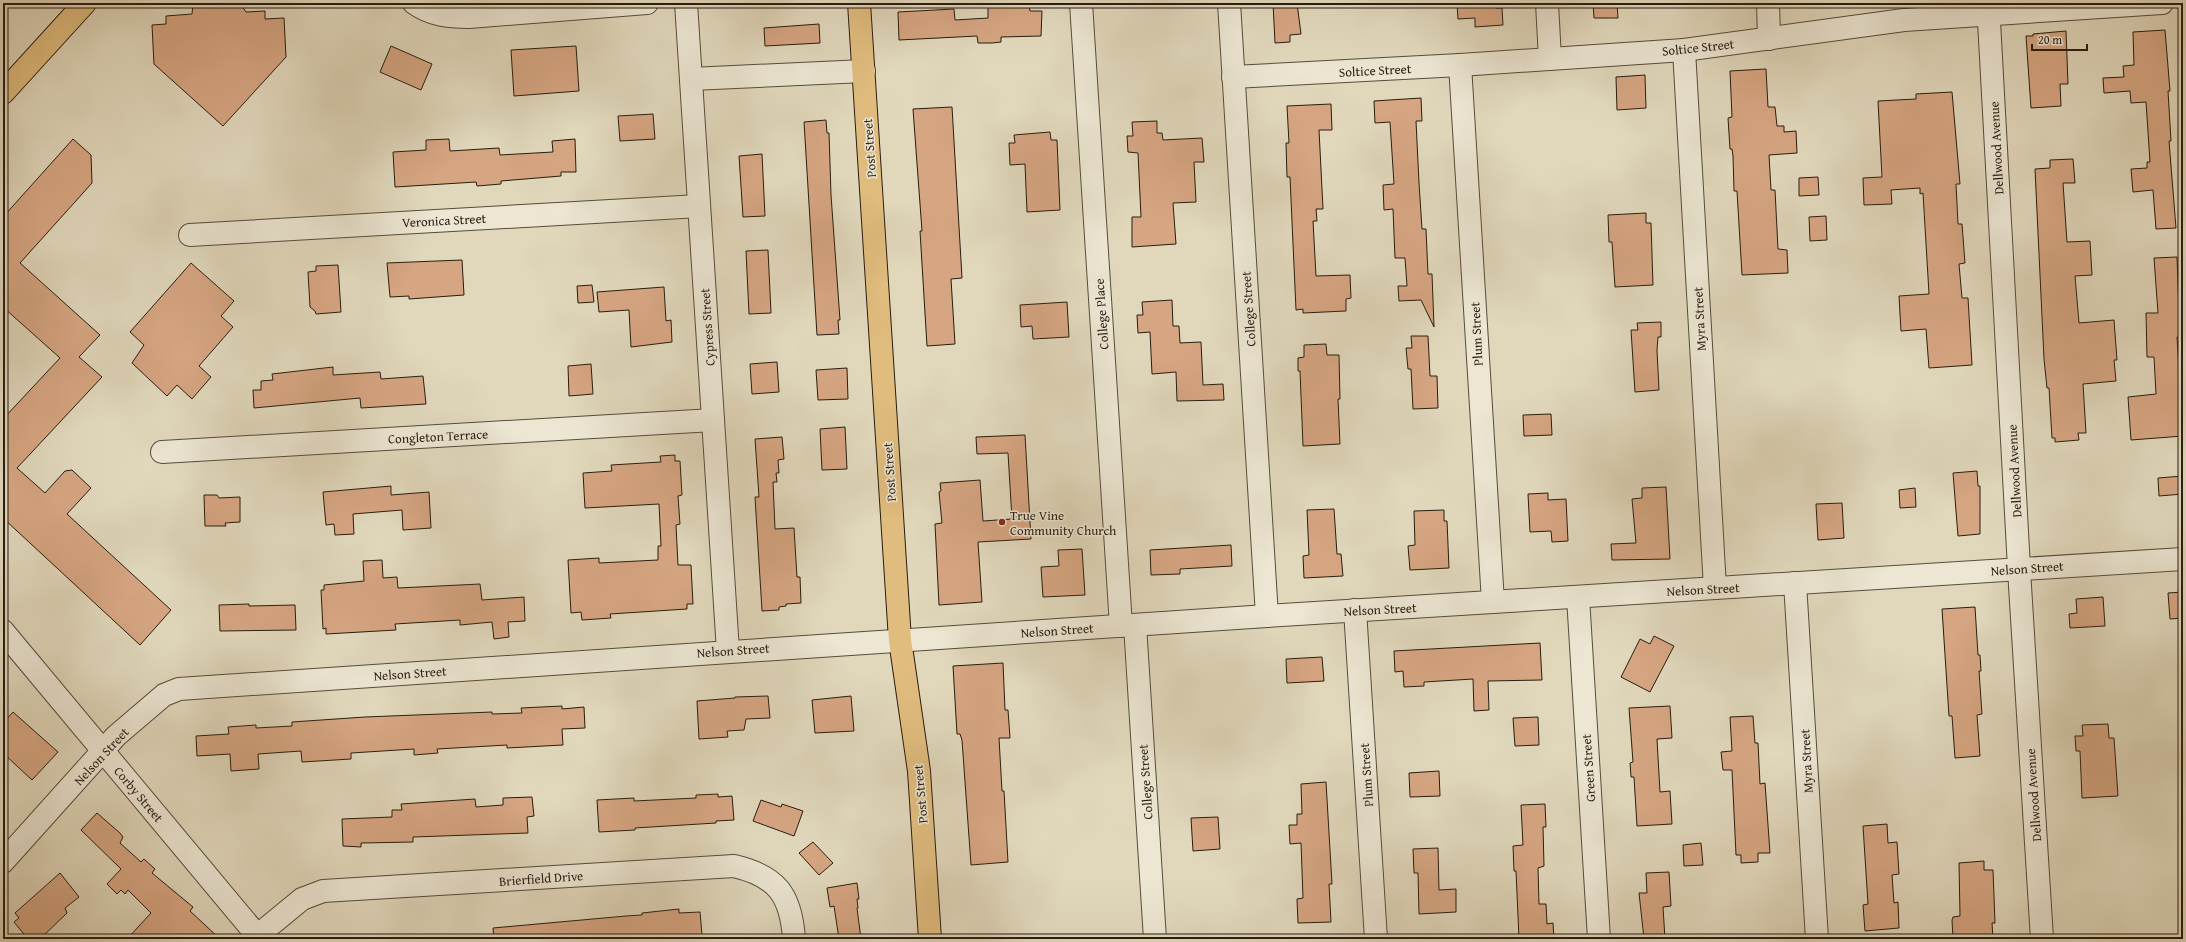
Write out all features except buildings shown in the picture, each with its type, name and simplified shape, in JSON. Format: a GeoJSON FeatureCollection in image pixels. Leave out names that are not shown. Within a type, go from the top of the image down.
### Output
{"type":"FeatureCollection","features":[{"type":"Feature","properties":{"kind":"main road"},"geometry":{"type":"LineString","coordinates":[[3,93],[85,3]]}},
{"type":"Feature","properties":{"kind":"main road","name":"Post Street"},"geometry":{"type":"LineString","coordinates":[[859,3],[900,640],[919,771],[930,939]]}},
{"type":"Feature","properties":{"kind":"street"},"geometry":{"type":"LineString","coordinates":[[414,3],[421,9],[449,17],[469,17],[647,3]]}},
{"type":"Feature","properties":{"kind":"street","name":"Cypress Street"},"geometry":{"type":"LineString","coordinates":[[686,3],[728,651]]}},
{"type":"Feature","properties":{"kind":"street","name":"College Place"},"geometry":{"type":"LineString","coordinates":[[1081,3],[1128,626]]}},
{"type":"Feature","properties":{"kind":"street","name":"College Street"},"geometry":{"type":"LineString","coordinates":[[1229,3],[1266,616]]}},
{"type":"Feature","properties":{"kind":"street"},"geometry":{"type":"LineString","coordinates":[[1548,3],[1550,59]]}},
{"type":"Feature","properties":{"kind":"street"},"geometry":{"type":"LineString","coordinates":[[1768,3],[1770,39]]}},
{"type":"Feature","properties":{"kind":"street","name":"Soltice Street"},"geometry":{"type":"LineString","coordinates":[[1233,77],[1460,65],[1684,50],[1989,9],[2162,3]]}},
{"type":"Feature","properties":{"kind":"street","name":"Dellwood Avenue"},"geometry":{"type":"LineString","coordinates":[[1989,9],[2019,568],[2042,939]]}},
{"type":"Feature","properties":{"kind":"street","name":"Myra Street"},"geometry":{"type":"LineString","coordinates":[[1684,50],[1714,588]]}},
{"type":"Feature","properties":{"kind":"street","name":"Plum Street"},"geometry":{"type":"LineString","coordinates":[[1460,65],[1493,602]]}},
{"type":"Feature","properties":{"kind":"street"},"geometry":{"type":"LineString","coordinates":[[691,79],[864,72]]}},
{"type":"Feature","properties":{"kind":"street","name":"Veronica Street"},"geometry":{"type":"LineString","coordinates":[[190,235],[699,206]]}},
{"type":"Feature","properties":{"kind":"street","name":"Congleton Terrace"},"geometry":{"type":"LineString","coordinates":[[162,452],[713,420]]}},
{"type":"Feature","properties":{"kind":"street","name":"Nelson Street"},"geometry":{"type":"LineString","coordinates":[[3,862],[103,750],[164,695],[179,689],[1355,610],[2183,559]]}},
{"type":"Feature","properties":{"kind":"street","name":"Myra Street"},"geometry":{"type":"LineString","coordinates":[[1795,583],[1817,939]]}},
{"type":"Feature","properties":{"kind":"street","name":"Green Street"},"geometry":{"type":"LineString","coordinates":[[1578,597],[1599,939]]}},
{"type":"Feature","properties":{"kind":"street","name":"Plum Street"},"geometry":{"type":"LineString","coordinates":[[1355,610],[1376,939]]}},
{"type":"Feature","properties":{"kind":"street","name":"College Street"},"geometry":{"type":"LineString","coordinates":[[1128,626],[1155,939]]}},
{"type":"Feature","properties":{"kind":"street","name":"Corby Street"},"geometry":{"type":"LineString","coordinates":[[3,631],[259,937]]}},
{"type":"Feature","properties":{"kind":"street","name":"Brierfield Drive"},"geometry":{"type":"LineString","coordinates":[[259,937],[302,899],[323,891],[734,866],[755,871],[774,883],[787,900],[793,922],[794,939]]}},
{"type":"Feature","properties":{"kind":"place","name":"True Vine Community Church"},"geometry":{"type":"Point","coordinates":[1002,522]}}]}
